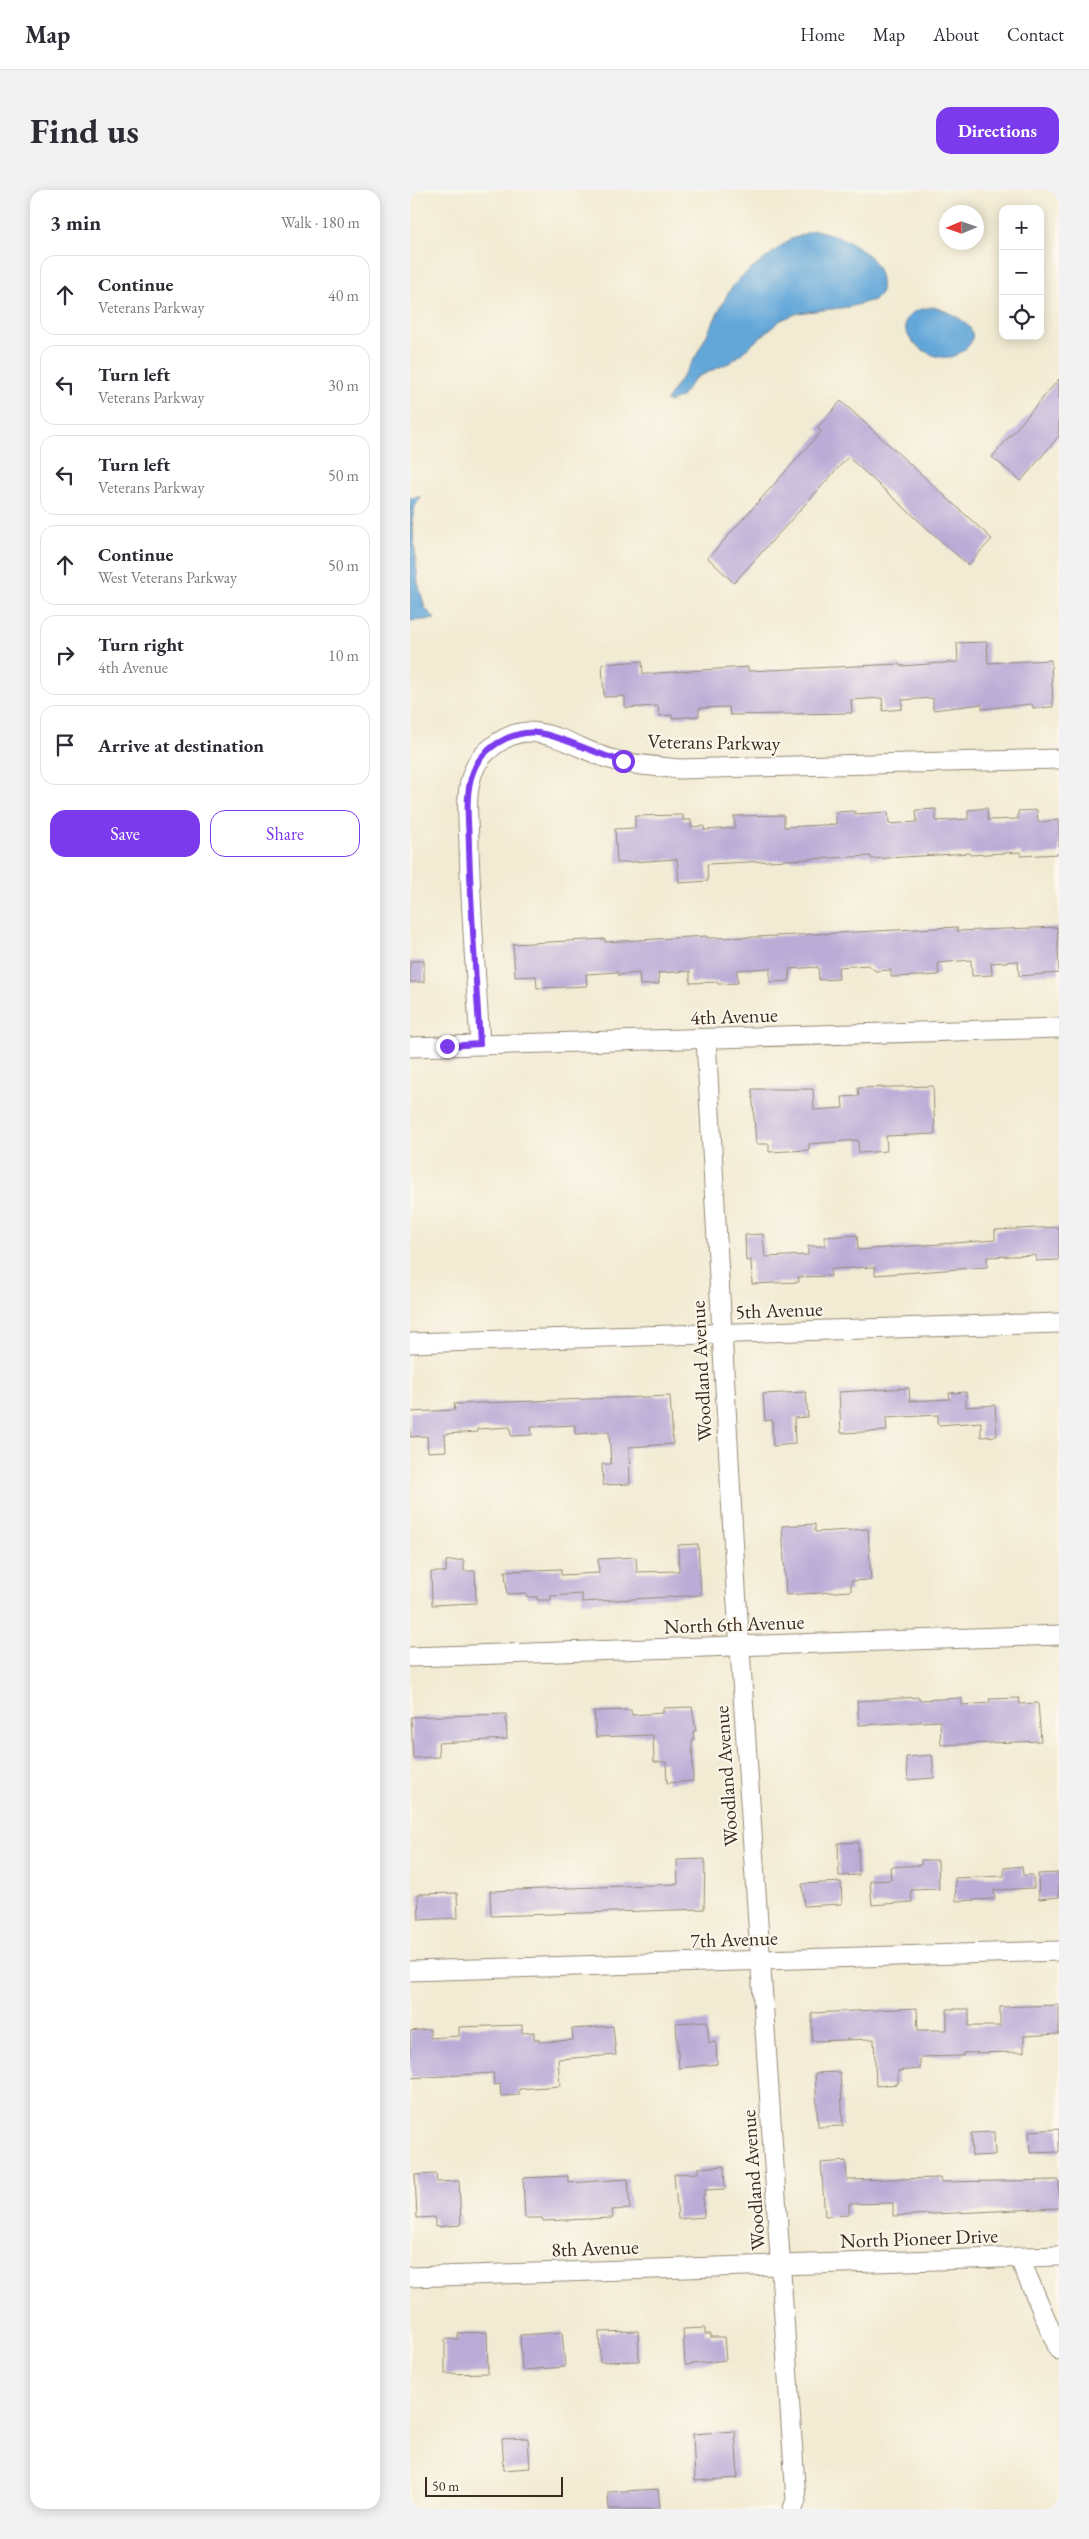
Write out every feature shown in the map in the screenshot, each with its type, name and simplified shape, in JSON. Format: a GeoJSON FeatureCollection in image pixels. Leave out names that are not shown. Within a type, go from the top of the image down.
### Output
{"type":"FeatureCollection","features":[{"type":"Feature","properties":{"kind":"street","name":"Veterans Parkway"},"geometry":{"type":"LineString","coordinates":[[480,1044],[471,914],[468,800],[473,772],[486,753],[507,737],[527,732],[569,742],[604,756],[642,764],[678,768],[1059,759]]}},
{"type":"Feature","properties":{"kind":"street","name":"4th Avenue"},"geometry":{"type":"LineString","coordinates":[[410,1047],[1059,1028]]}},
{"type":"Feature","properties":{"kind":"street","name":"Woodland Avenue"},"geometry":{"type":"LineString","coordinates":[[706,1039],[740,1647],[796,2500],[793,2509]]}},
{"type":"Feature","properties":{"kind":"street","name":"5th Avenue"},"geometry":{"type":"LineString","coordinates":[[410,1343],[722,1335],[1059,1323]]}},
{"type":"Feature","properties":{"kind":"street","name":"North 6th Avenue"},"geometry":{"type":"LineString","coordinates":[[410,1657],[1059,1636]]}},
{"type":"Feature","properties":{"kind":"street","name":"7th Avenue"},"geometry":{"type":"LineString","coordinates":[[410,1971],[1059,1951]]}},
{"type":"Feature","properties":{"kind":"street","name":"North Pioneer Drive"},"geometry":{"type":"LineString","coordinates":[[781,2265],[1059,2256]]}},
{"type":"Feature","properties":{"kind":"street"},"geometry":{"type":"LineString","coordinates":[[1019,2257],[1059,2350]]}},
{"type":"Feature","properties":{"kind":"street","name":"8th Avenue"},"geometry":{"type":"LineString","coordinates":[[410,2276],[781,2265]]}},
{"type":"Feature","properties":{"kind":"water"},"geometry":{"type":"Polygon","coordinates":[[[814,230],[838,237],[862,250],[878,270],[881,282],[880,295],[874,300],[849,307],[798,313],[781,320],[731,362],[695,378],[681,397],[670,402],[666,401],[696,356],[728,293],[739,279],[789,240],[814,230]]]}},
{"type":"Feature","properties":{"kind":"water"},"geometry":{"type":"Polygon","coordinates":[[[933,307],[961,319],[972,332],[972,339],[967,347],[956,355],[946,357],[935,356],[925,351],[909,336],[905,328],[907,319],[914,312],[933,307]]]}},
{"type":"Feature","properties":{"kind":"water"},"geometry":{"type":"Polygon","coordinates":[[[421,497],[415,506],[412,520],[418,583],[425,608],[435,619],[410,621],[410,498],[421,497]]]}},
{"type":"Feature","properties":{"kind":"building"},"geometry":{"type":"Polygon","coordinates":[[[1059,379],[1059,436],[1021,481],[992,457],[1059,379]]]}},
{"type":"Feature","properties":{"kind":"building"},"geometry":{"type":"Polygon","coordinates":[[[841,401],[992,539],[968,565],[848,457],[734,583],[708,558],[821,432],[817,428],[841,401]]]}},
{"type":"Feature","properties":{"kind":"building"},"geometry":{"type":"Polygon","coordinates":[[[987,642],[988,663],[1051,660],[1053,707],[1033,708],[1032,704],[982,709],[982,704],[933,710],[933,698],[902,700],[902,709],[883,711],[882,698],[851,700],[852,713],[730,715],[729,707],[699,708],[699,716],[672,718],[672,715],[659,716],[658,706],[625,708],[625,696],[604,697],[602,664],[642,661],[643,674],[748,667],[748,671],[899,664],[900,666],[958,662],[957,643],[987,642]]]}},
{"type":"Feature","properties":{"kind":"building"},"geometry":{"type":"Polygon","coordinates":[[[987,808],[988,820],[1018,819],[1018,811],[1037,810],[1038,822],[1059,820],[1059,854],[1021,856],[1021,852],[970,855],[970,853],[871,859],[871,856],[707,864],[708,881],[679,883],[677,859],[617,863],[615,829],[635,828],[635,816],[683,815],[683,820],[691,820],[691,827],[704,826],[704,830],[735,828],[734,816],[784,815],[784,827],[836,824],[836,812],[855,811],[855,814],[888,812],[889,824],[917,822],[916,810],[936,809],[936,821],[968,819],[968,810],[987,808]]]}},
{"type":"Feature","properties":{"kind":"building"},"geometry":{"type":"Polygon","coordinates":[[[957,927],[957,931],[1057,927],[1059,973],[1019,976],[1018,961],[991,963],[992,975],[972,976],[971,960],[938,963],[939,975],[920,976],[891,977],[891,970],[875,971],[869,965],[838,967],[839,979],[819,980],[818,967],[789,969],[790,981],[770,982],[770,968],[737,970],[738,983],[718,984],[718,982],[690,983],[690,971],[658,973],[659,984],[640,985],[639,973],[618,975],[618,972],[586,974],[587,986],[537,988],[536,976],[515,977],[513,944],[605,939],[605,942],[707,936],[707,938],[756,937],[957,927]]]}},
{"type":"Feature","properties":{"kind":"building"},"geometry":{"type":"Polygon","coordinates":[[[410,961],[424,961],[424,982],[410,982],[410,961]]]}},
{"type":"Feature","properties":{"kind":"building"},"geometry":{"type":"Polygon","coordinates":[[[933,1086],[935,1134],[886,1136],[887,1151],[859,1153],[858,1140],[809,1144],[809,1150],[769,1152],[769,1144],[756,1144],[752,1089],[813,1089],[814,1110],[843,1108],[842,1097],[859,1096],[858,1088],[933,1086]]]}},
{"type":"Feature","properties":{"kind":"building"},"geometry":{"type":"Polygon","coordinates":[[[1059,1227],[1059,1260],[1036,1261],[1036,1255],[987,1257],[987,1267],[875,1275],[875,1267],[830,1269],[831,1276],[798,1277],[799,1282],[752,1284],[751,1260],[746,1261],[745,1235],[763,1234],[765,1257],[808,1255],[808,1246],[825,1246],[824,1237],[857,1235],[858,1250],[995,1240],[995,1230],[1059,1227]]]}},
{"type":"Feature","properties":{"kind":"building"},"geometry":{"type":"Polygon","coordinates":[[[909,1388],[910,1401],[950,1399],[949,1393],[966,1392],[966,1407],[995,1405],[997,1436],[981,1437],[981,1422],[938,1425],[938,1415],[886,1418],[887,1431],[841,1433],[839,1392],[909,1388]]]}},
{"type":"Feature","properties":{"kind":"building"},"geometry":{"type":"Polygon","coordinates":[[[806,1392],[808,1417],[794,1418],[795,1444],[773,1446],[772,1420],[765,1421],[763,1394],[806,1392]]]}},
{"type":"Feature","properties":{"kind":"building"},"geometry":{"type":"Polygon","coordinates":[[[670,1396],[673,1444],[629,1447],[630,1484],[603,1485],[602,1464],[611,1464],[609,1432],[575,1434],[575,1425],[531,1427],[532,1435],[511,1436],[510,1427],[477,1429],[477,1432],[445,1434],[446,1451],[428,1452],[427,1436],[410,1437],[410,1412],[455,1410],[454,1404],[670,1396]]]}},
{"type":"Feature","properties":{"kind":"building"},"geometry":{"type":"Polygon","coordinates":[[[815,1524],[815,1532],[868,1529],[871,1580],[851,1581],[851,1591],[786,1595],[782,1526],[815,1524]]]}},
{"type":"Feature","properties":{"kind":"building"},"geometry":{"type":"Polygon","coordinates":[[[698,1544],[701,1595],[582,1602],[582,1594],[551,1596],[551,1600],[537,1600],[537,1597],[527,1597],[526,1593],[507,1594],[505,1571],[561,1569],[561,1575],[599,1573],[598,1559],[636,1557],[637,1572],[679,1571],[678,1545],[698,1544]]]}},
{"type":"Feature","properties":{"kind":"building"},"geometry":{"type":"Polygon","coordinates":[[[464,1560],[464,1571],[475,1571],[476,1603],[432,1605],[431,1572],[446,1572],[446,1561],[464,1560]]]}},
{"type":"Feature","properties":{"kind":"building"},"geometry":{"type":"Polygon","coordinates":[[[919,1697],[919,1700],[962,1698],[962,1705],[990,1703],[989,1699],[1019,1698],[1020,1704],[1038,1703],[1041,1741],[941,1745],[940,1721],[859,1725],[857,1701],[919,1697]]]}},
{"type":"Feature","properties":{"kind":"building"},"geometry":{"type":"Polygon","coordinates":[[[692,1707],[696,1731],[693,1731],[694,1740],[692,1740],[693,1781],[667,1783],[666,1762],[654,1762],[653,1735],[596,1737],[594,1711],[631,1710],[632,1715],[663,1713],[663,1708],[692,1707]]]}},
{"type":"Feature","properties":{"kind":"building"},"geometry":{"type":"Polygon","coordinates":[[[506,1714],[507,1739],[438,1743],[439,1757],[413,1758],[411,1717],[506,1714]]]}},
{"type":"Feature","properties":{"kind":"building"},"geometry":{"type":"Polygon","coordinates":[[[932,1755],[934,1778],[908,1780],[906,1757],[932,1755]]]}},
{"type":"Feature","properties":{"kind":"building"},"geometry":{"type":"Polygon","coordinates":[[[858,1842],[859,1875],[839,1876],[838,1843],[858,1842]]]}},
{"type":"Feature","properties":{"kind":"building"},"geometry":{"type":"Polygon","coordinates":[[[705,1859],[704,1909],[491,1916],[490,1891],[678,1884],[677,1860],[705,1859]]]}},
{"type":"Feature","properties":{"kind":"building"},"geometry":{"type":"Polygon","coordinates":[[[921,1860],[938,1860],[939,1889],[911,1890],[912,1902],[872,1905],[870,1881],[891,1880],[890,1867],[921,1865],[921,1860]]]}},
{"type":"Feature","properties":{"kind":"building"},"geometry":{"type":"Polygon","coordinates":[[[1022,1866],[1023,1875],[1033,1875],[1034,1888],[994,1890],[995,1899],[956,1901],[955,1878],[1004,1876],[1004,1868],[1022,1866]]]}},
{"type":"Feature","properties":{"kind":"building"},"geometry":{"type":"Polygon","coordinates":[[[1059,1873],[1059,1897],[1039,1899],[1038,1874],[1059,1873]]]}},
{"type":"Feature","properties":{"kind":"building"},"geometry":{"type":"Polygon","coordinates":[[[841,1882],[842,1904],[804,1906],[802,1884],[841,1882]]]}},
{"type":"Feature","properties":{"kind":"building"},"geometry":{"type":"Polygon","coordinates":[[[457,1893],[458,1918],[419,1920],[418,1894],[457,1893]]]}},
{"type":"Feature","properties":{"kind":"building"},"geometry":{"type":"Polygon","coordinates":[[[1059,2005],[1059,2034],[1024,2036],[1024,2052],[963,2053],[963,2056],[920,2057],[920,2069],[898,2071],[898,2084],[876,2086],[874,2039],[812,2041],[812,2013],[917,2008],[918,2030],[947,2030],[947,2009],[969,2009],[969,2026],[1000,2026],[1000,2007],[1059,2005]]]}},
{"type":"Feature","properties":{"kind":"building"},"geometry":{"type":"Polygon","coordinates":[[[707,2021],[709,2043],[716,2042],[717,2064],[679,2068],[676,2023],[707,2021]]]}},
{"type":"Feature","properties":{"kind":"building"},"geometry":{"type":"Polygon","coordinates":[[[522,2025],[522,2033],[534,2032],[534,2039],[539,2039],[539,2042],[573,2040],[572,2029],[613,2026],[616,2055],[558,2059],[560,2086],[519,2089],[519,2095],[501,2096],[500,2084],[494,2085],[493,2073],[410,2078],[410,2031],[430,2029],[430,2038],[459,2036],[459,2027],[522,2025]]]}},
{"type":"Feature","properties":{"kind":"building"},"geometry":{"type":"Polygon","coordinates":[[[840,2072],[843,2126],[818,2127],[815,2073],[840,2072]]]}},
{"type":"Feature","properties":{"kind":"building"},"geometry":{"type":"Polygon","coordinates":[[[1059,2129],[1059,2152],[1030,2153],[1029,2131],[1059,2129]]]}},
{"type":"Feature","properties":{"kind":"building"},"geometry":{"type":"Polygon","coordinates":[[[994,2132],[995,2155],[972,2156],[971,2133],[994,2132]]]}},
{"type":"Feature","properties":{"kind":"building"},"geometry":{"type":"Polygon","coordinates":[[[846,2161],[847,2180],[940,2178],[941,2182],[1059,2180],[1059,2208],[893,2216],[893,2203],[849,2204],[849,2215],[825,2216],[821,2163],[846,2161]]]}},
{"type":"Feature","properties":{"kind":"building"},"geometry":{"type":"Polygon","coordinates":[[[724,2166],[725,2189],[705,2190],[705,2195],[703,2195],[704,2217],[678,2219],[674,2174],[698,2173],[698,2168],[724,2166]]]}},
{"type":"Feature","properties":{"kind":"building"},"geometry":{"type":"Polygon","coordinates":[[[436,2174],[437,2182],[459,2181],[461,2225],[435,2227],[435,2217],[417,2218],[415,2175],[436,2174]]]}},
{"type":"Feature","properties":{"kind":"building"},"geometry":{"type":"Polygon","coordinates":[[[568,2176],[568,2183],[628,2179],[630,2209],[612,2210],[613,2218],[543,2221],[542,2218],[525,2218],[523,2178],[568,2176]]]}},
{"type":"Feature","properties":{"kind":"building"},"geometry":{"type":"Polygon","coordinates":[[[705,2328],[705,2334],[711,2334],[711,2337],[724,2337],[726,2360],[685,2365],[683,2329],[705,2328]]]}},
{"type":"Feature","properties":{"kind":"building"},"geometry":{"type":"Polygon","coordinates":[[[638,2331],[639,2361],[600,2362],[599,2332],[638,2331]]]}},
{"type":"Feature","properties":{"kind":"building"},"geometry":{"type":"Polygon","coordinates":[[[487,2332],[488,2373],[445,2374],[445,2339],[458,2339],[458,2333],[487,2332]]]}},
{"type":"Feature","properties":{"kind":"building"},"geometry":{"type":"Polygon","coordinates":[[[562,2332],[565,2367],[522,2370],[520,2335],[562,2332]]]}},
{"type":"Feature","properties":{"kind":"building"},"geometry":{"type":"Polygon","coordinates":[[[735,2431],[738,2478],[695,2481],[693,2434],[735,2431]]]}},
{"type":"Feature","properties":{"kind":"building"},"geometry":{"type":"Polygon","coordinates":[[[528,2438],[530,2468],[504,2470],[502,2439],[528,2438]]]}},
{"type":"Feature","properties":{"kind":"building"},"geometry":{"type":"Polygon","coordinates":[[[658,2489],[660,2509],[609,2509],[608,2492],[658,2489]]]}},
{"type":"Feature","properties":{"kind":"route"},"geometry":{"type":"LineString","coordinates":[[447,1046],[480,1044],[471,914],[468,800],[473,772],[486,753],[507,737],[527,732],[562,740],[623,761]]}}]}
